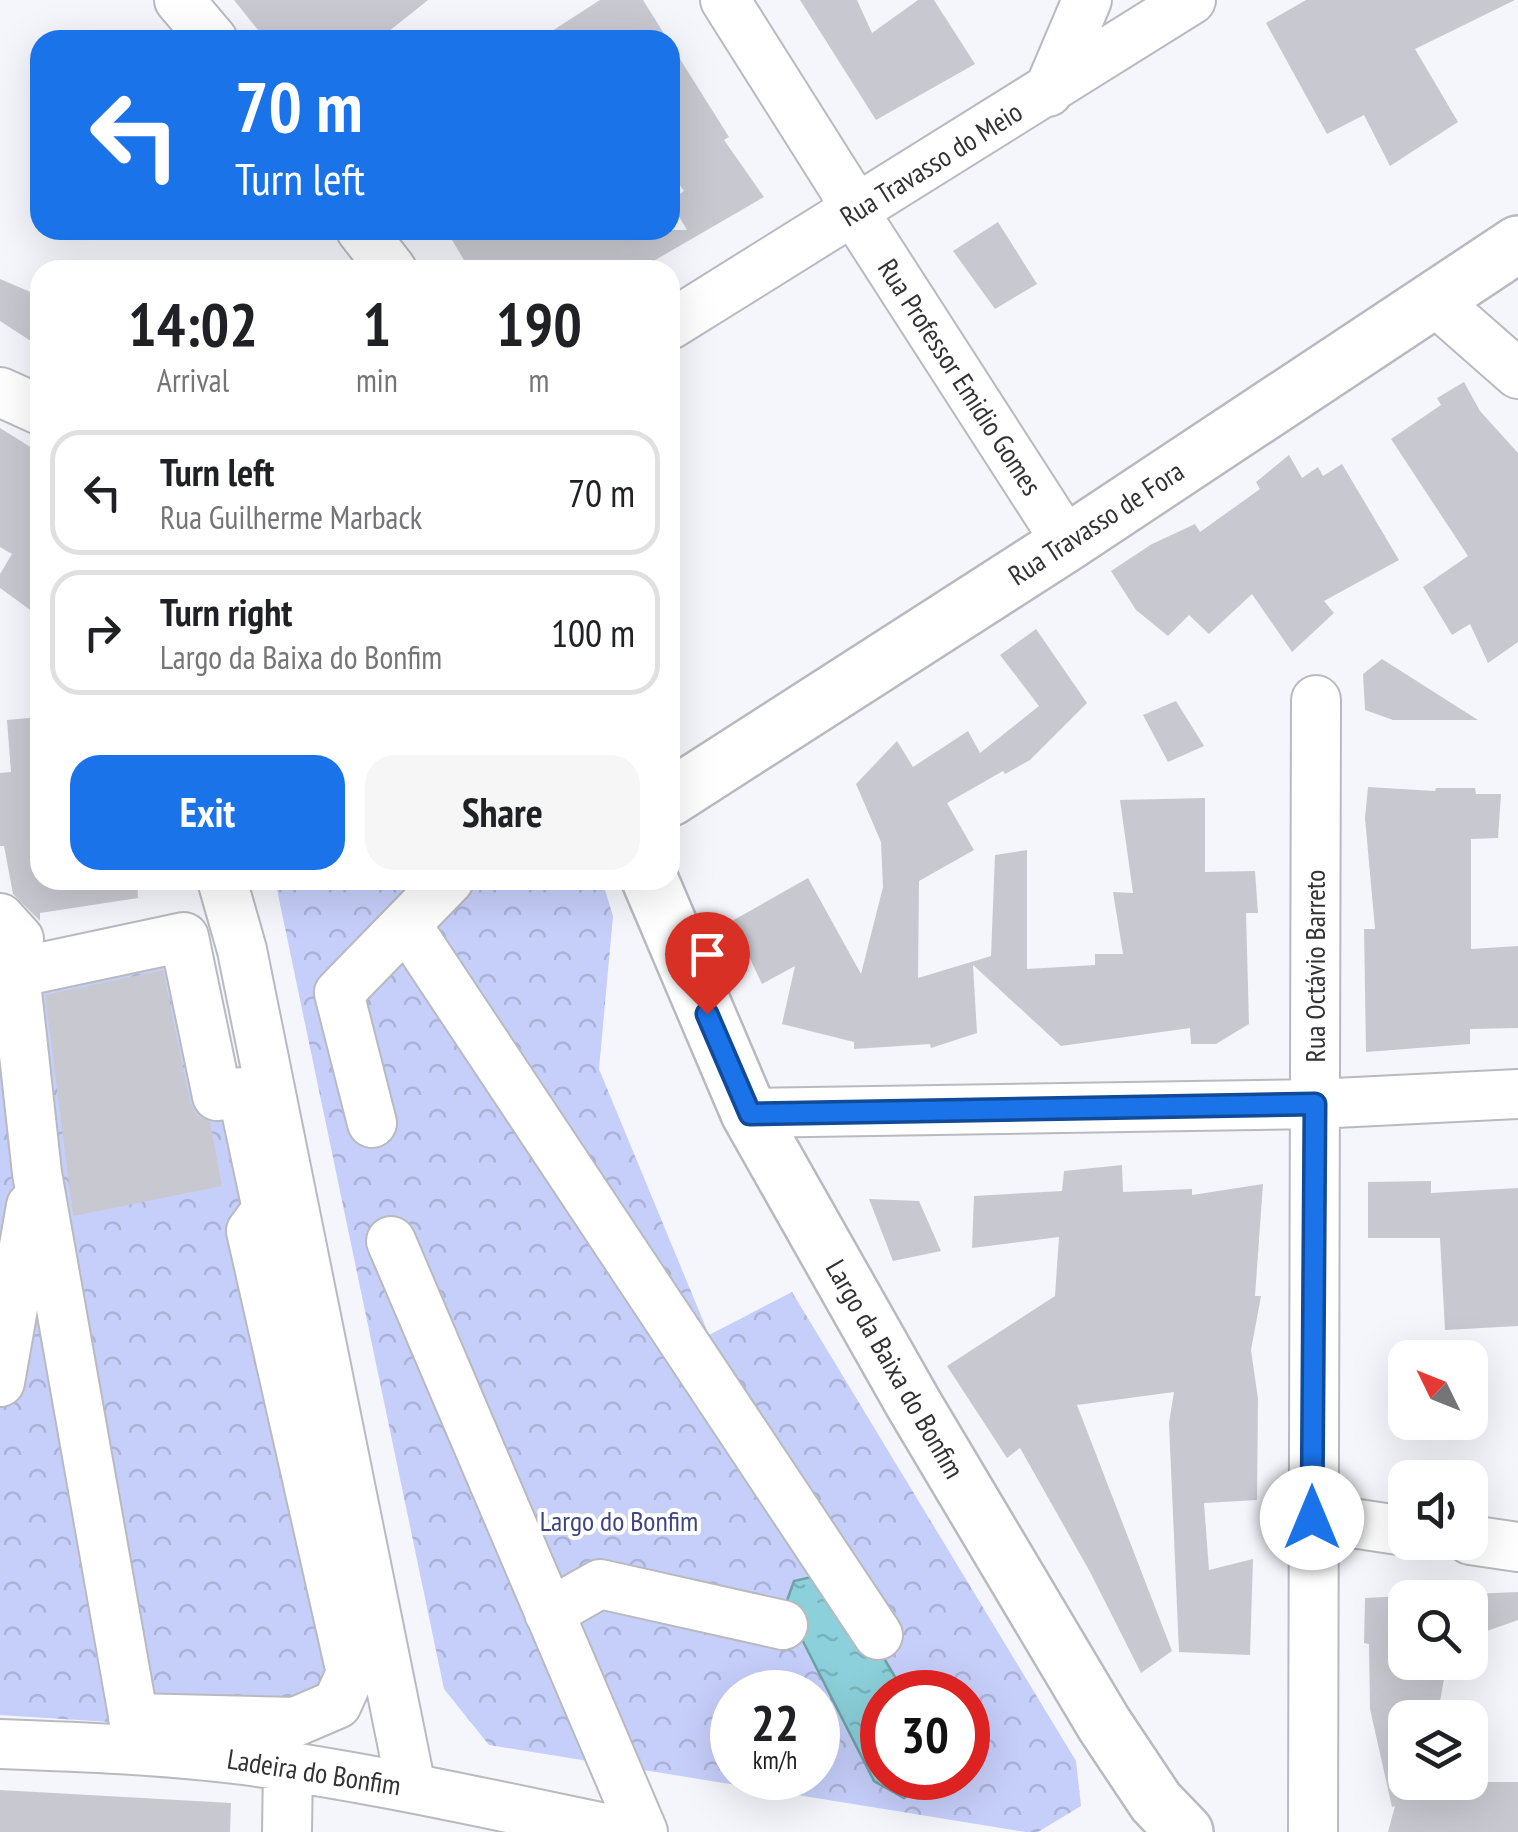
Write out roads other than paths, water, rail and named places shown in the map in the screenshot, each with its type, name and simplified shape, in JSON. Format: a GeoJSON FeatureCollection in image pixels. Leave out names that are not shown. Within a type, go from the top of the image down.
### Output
{"type":"FeatureCollection","features":[{"type":"Feature","properties":{"kind":"main road","name":"Rua Travasso de Fora"},"geometry":{"type":"LineString","coordinates":[[680,792],[1518,244]]}},
{"type":"Feature","properties":{"kind":"main road","name":"Largo da Baixa do Bonfim"},"geometry":{"type":"LineString","coordinates":[[654,890],[750,1114],[923,1420],[1162,1822]]}},
{"type":"Feature","properties":{"kind":"street"},"geometry":{"type":"LineString","coordinates":[[180,0],[204,30]]}},
{"type":"Feature","properties":{"kind":"street","name":"Rua Professor Emidio Gomes"},"geometry":{"type":"LineString","coordinates":[[725,0],[1067,542]]}},
{"type":"Feature","properties":{"kind":"street"},"geometry":{"type":"LineString","coordinates":[[1048,92],[1087,0]]}},
{"type":"Feature","properties":{"kind":"street","name":"Rua Travasso do Meio"},"geometry":{"type":"LineString","coordinates":[[680,318],[848,200],[1048,92],[1184,2]]}},
{"type":"Feature","properties":{"kind":"street"},"geometry":{"type":"LineString","coordinates":[[369,240],[384,260]]}},
{"type":"Feature","properties":{"kind":"street"},"geometry":{"type":"LineString","coordinates":[[1435,301],[1518,374]]}},
{"type":"Feature","properties":{"kind":"street"},"geometry":{"type":"LineString","coordinates":[[0,392],[30,406]]}},
{"type":"Feature","properties":{"kind":"street","name":"Rua Octávio Barreto"},"geometry":{"type":"LineString","coordinates":[[1313,1832],[1316,700]]}},
{"type":"Feature","properties":{"kind":"street"},"geometry":{"type":"LineString","coordinates":[[6,945],[149,915],[187,904],[211,890]]}},
{"type":"Feature","properties":{"kind":"street"},"geometry":{"type":"LineString","coordinates":[[226,890],[246,968],[410,1787]]}},
{"type":"Feature","properties":{"kind":"street"},"geometry":{"type":"LineString","coordinates":[[372,1123],[339,993],[439,890]]}},
{"type":"Feature","properties":{"kind":"street"},"geometry":{"type":"LineString","coordinates":[[406,924],[878,1635]]}},
{"type":"Feature","properties":{"kind":"street"},"geometry":{"type":"LineString","coordinates":[[184,937],[218,1096],[242,1092],[267,1209],[251,1231],[352,1673],[338,1704],[295,1722],[136,1734],[37,1173],[15,973],[184,937]]}},
{"type":"Feature","properties":{"kind":"street"},"geometry":{"type":"LineString","coordinates":[[750,1114],[1315,1104],[1518,1094]]}},
{"type":"Feature","properties":{"kind":"street"},"geometry":{"type":"LineString","coordinates":[[0,1382],[37,1173]]}},
{"type":"Feature","properties":{"kind":"street"},"geometry":{"type":"LineString","coordinates":[[391,1240],[643,1832]]}},
{"type":"Feature","properties":{"kind":"street"},"geometry":{"type":"LineString","coordinates":[[1312,1518],[1388,1529]]}},
{"type":"Feature","properties":{"kind":"street"},"geometry":{"type":"LineString","coordinates":[[1488,1543],[1518,1548]]}},
{"type":"Feature","properties":{"kind":"street"},"geometry":{"type":"LineString","coordinates":[[550,1613],[600,1584],[783,1625]]}},
{"type":"Feature","properties":{"kind":"street","name":"Ladeira do Bonfim"},"geometry":{"type":"LineString","coordinates":[[0,1744],[136,1734],[624,1832]]}},
{"type":"Feature","properties":{"kind":"street"},"geometry":{"type":"LineString","coordinates":[[287,1823],[288,1767]]}},
{"type":"Feature","properties":{"kind":"water"},"geometry":{"type":"Polygon","coordinates":[[[820,1575],[844,1591],[891,1670],[860,1670],[860,1753],[840,1714],[840,1670],[818,1670],[785,1606],[794,1581],[820,1575]]]}},
{"type":"Feature","properties":{"kind":"park label","name":"Largo do Bonfim"},"geometry":{"type":"Point","coordinates":[619,1521]}}]}
